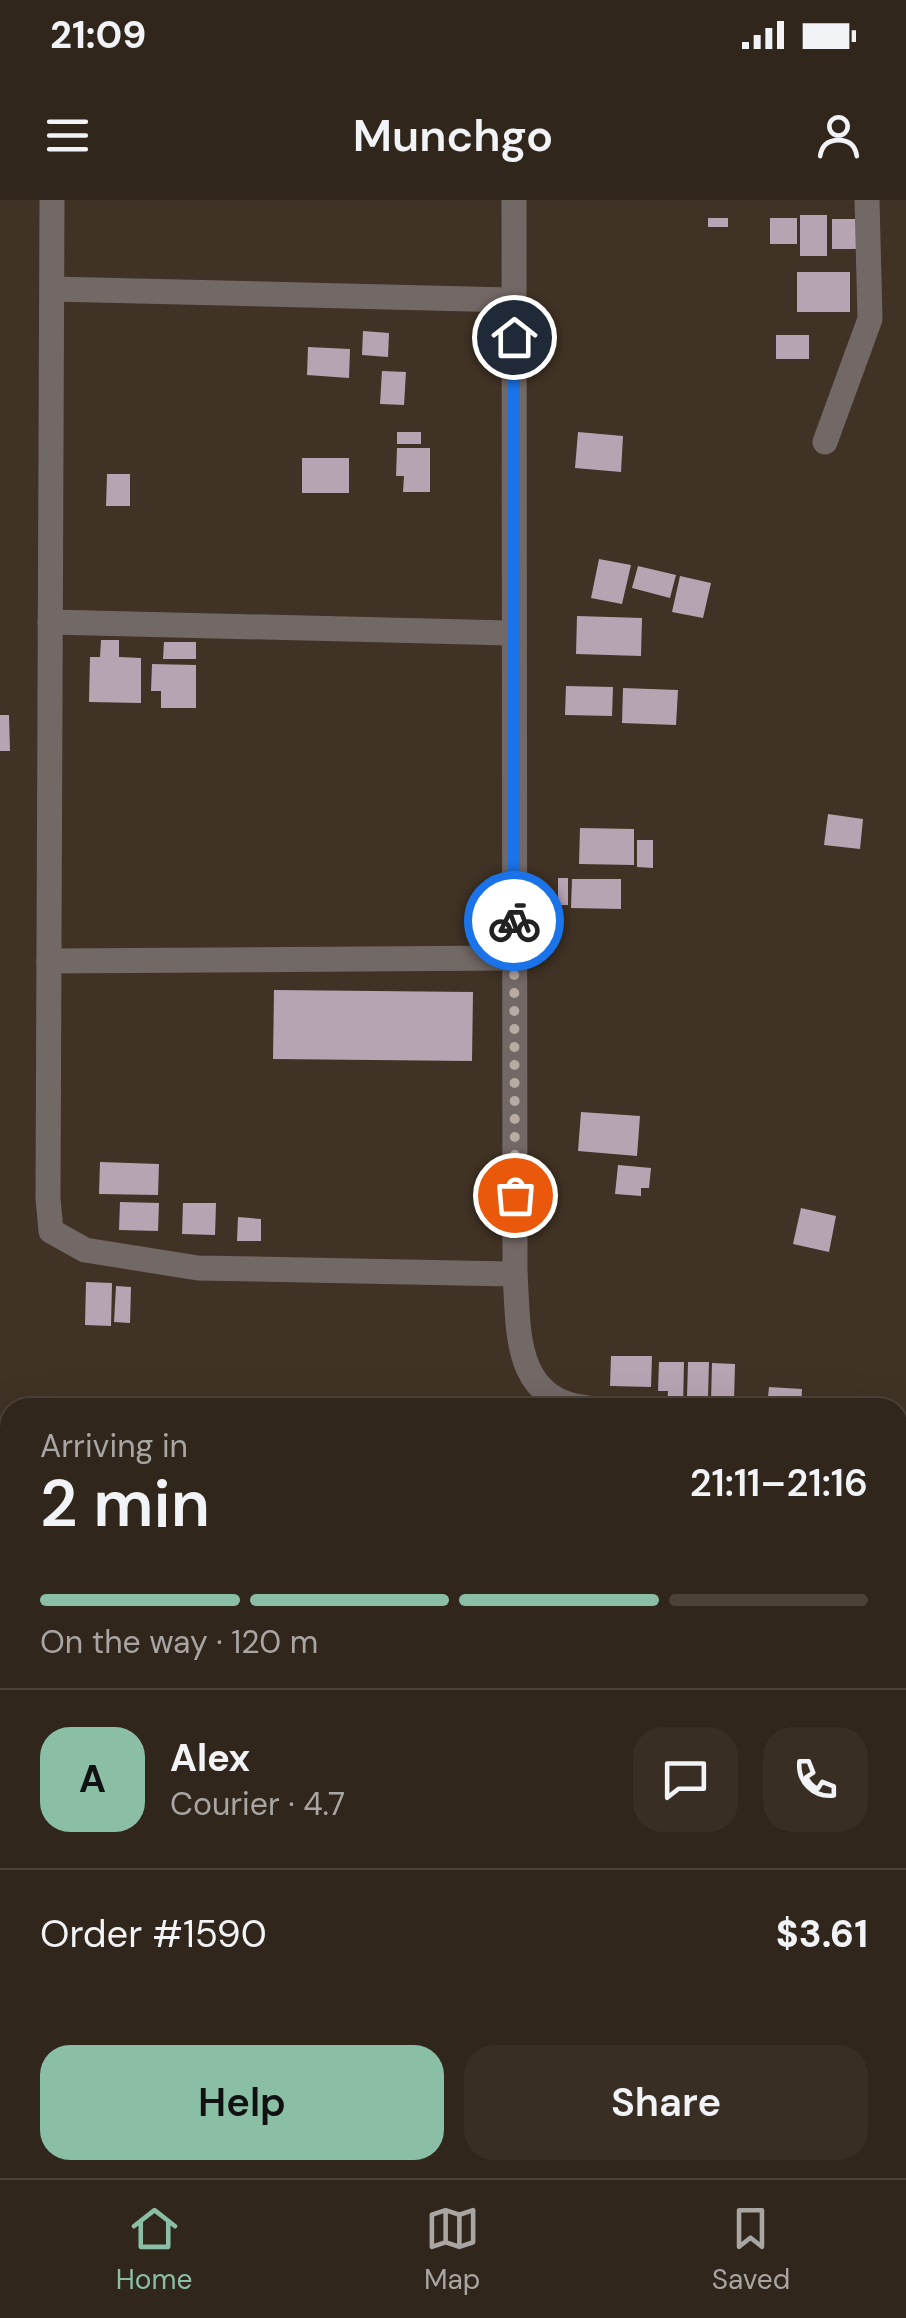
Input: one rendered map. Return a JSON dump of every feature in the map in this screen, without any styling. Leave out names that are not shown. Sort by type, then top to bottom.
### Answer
[{"type":"street","points":[[52,200],[52,1231],[85,1250],[198,1268],[516,1274]]},
{"type":"street","points":[[514,200],[516,1274],[520,1356],[534,1381],[558,1398]]},
{"type":"street","points":[[825,442],[870,319],[867,200]]},
{"type":"street","points":[[52,290],[514,300]]},
{"type":"street","points":[[50,622],[514,633]]},
{"type":"street","points":[[49,961],[514,958]]},
{"type":"building","points":[[800,215],[827,215],[827,256],[800,256]]},
{"type":"building","points":[[708,218],[728,218],[728,227],[708,227]]},
{"type":"building","points":[[770,218],[797,218],[797,244],[770,244]]},
{"type":"building","points":[[832,219],[859,219],[859,249],[832,249]]},
{"type":"building","points":[[797,272],[850,272],[850,312],[797,312]]},
{"type":"building","points":[[363,331],[389,333],[388,357],[362,355]]},
{"type":"building","points":[[776,335],[809,335],[809,359],[776,359]]},
{"type":"building","points":[[308,347],[350,349],[349,378],[307,375]]},
{"type":"building","points":[[382,371],[406,372],[404,405],[380,404]]},
{"type":"building","points":[[397,432],[421,432],[421,444],[397,444]]},
{"type":"building","points":[[578,432],[623,436],[621,472],[575,468]]},
{"type":"building","points":[[397,448],[430,448],[430,492],[403,492],[404,476],[396,476]]},
{"type":"building","points":[[302,458],[349,458],[349,493],[302,493]]},
{"type":"building","points":[[107,474],[130,474],[130,506],[106,506]]},
{"type":"building","points":[[599,559],[631,565],[622,604],[591,598]]},
{"type":"building","points":[[638,566],[676,575],[670,598],[632,588]]},
{"type":"building","points":[[680,576],[711,583],[703,618],[672,612]]},
{"type":"building","points":[[577,616],[642,618],[641,656],[576,654]]},
{"type":"building","points":[[101,640],[119,640],[119,657],[141,658],[141,703],[89,702],[90,657],[100,657]]},
{"type":"building","points":[[164,642],[196,642],[196,659],[163,659]]},
{"type":"building","points":[[152,664],[196,665],[196,708],[161,708],[161,691],[151,691]]},
{"type":"building","points":[[566,686],[613,687],[612,716],[565,715]]},
{"type":"building","points":[[623,688],[678,690],[676,725],[622,723]]},
{"type":"building","points":[[0,715],[9,715],[10,751],[0,751]]},
{"type":"building","points":[[828,814],[863,819],[860,849],[824,845]]},
{"type":"building","points":[[580,828],[634,829],[634,865],[579,864]]},
{"type":"building","points":[[637,840],[653,840],[653,868],[637,867]]},
{"type":"building","points":[[558,878],[568,878],[568,905],[558,905]]},
{"type":"building","points":[[572,879],[621,879],[621,909],[571,908]]},
{"type":"building","points":[[274,990],[473,992],[472,1061],[273,1059]]},
{"type":"building","points":[[581,1112],[640,1116],[637,1156],[578,1151]]},
{"type":"building","points":[[100,1162],[159,1164],[158,1195],[99,1194]]},
{"type":"building","points":[[618,1165],[651,1168],[649,1188],[641,1188],[641,1196],[615,1194]]},
{"type":"building","points":[[120,1202],[159,1203],[158,1231],[119,1230]]},
{"type":"building","points":[[183,1203],[216,1203],[215,1235],[182,1234]]},
{"type":"building","points":[[801,1208],[836,1216],[829,1252],[793,1244]]},
{"type":"building","points":[[238,1217],[261,1219],[261,1241],[237,1241]]},
{"type":"building","points":[[86,1282],[112,1283],[111,1326],[85,1325]]},
{"type":"building","points":[[116,1286],[131,1287],[130,1323],[114,1322]]},
{"type":"building","points":[[611,1356],[652,1356],[651,1387],[610,1386]]},
{"type":"building","points":[[659,1362],[684,1362],[683,1398],[668,1398],[668,1391],[658,1391]]},
{"type":"building","points":[[688,1362],[709,1362],[708,1397],[687,1397]]},
{"type":"building","points":[[712,1363],[735,1364],[734,1398],[711,1398]]},
{"type":"building","points":[[769,1387],[802,1389],[802,1398],[768,1398]]},
{"type":"way so far","points":[[514,921],[515,1195]]},
{"type":"route","points":[[514,337],[514,921]]}]
